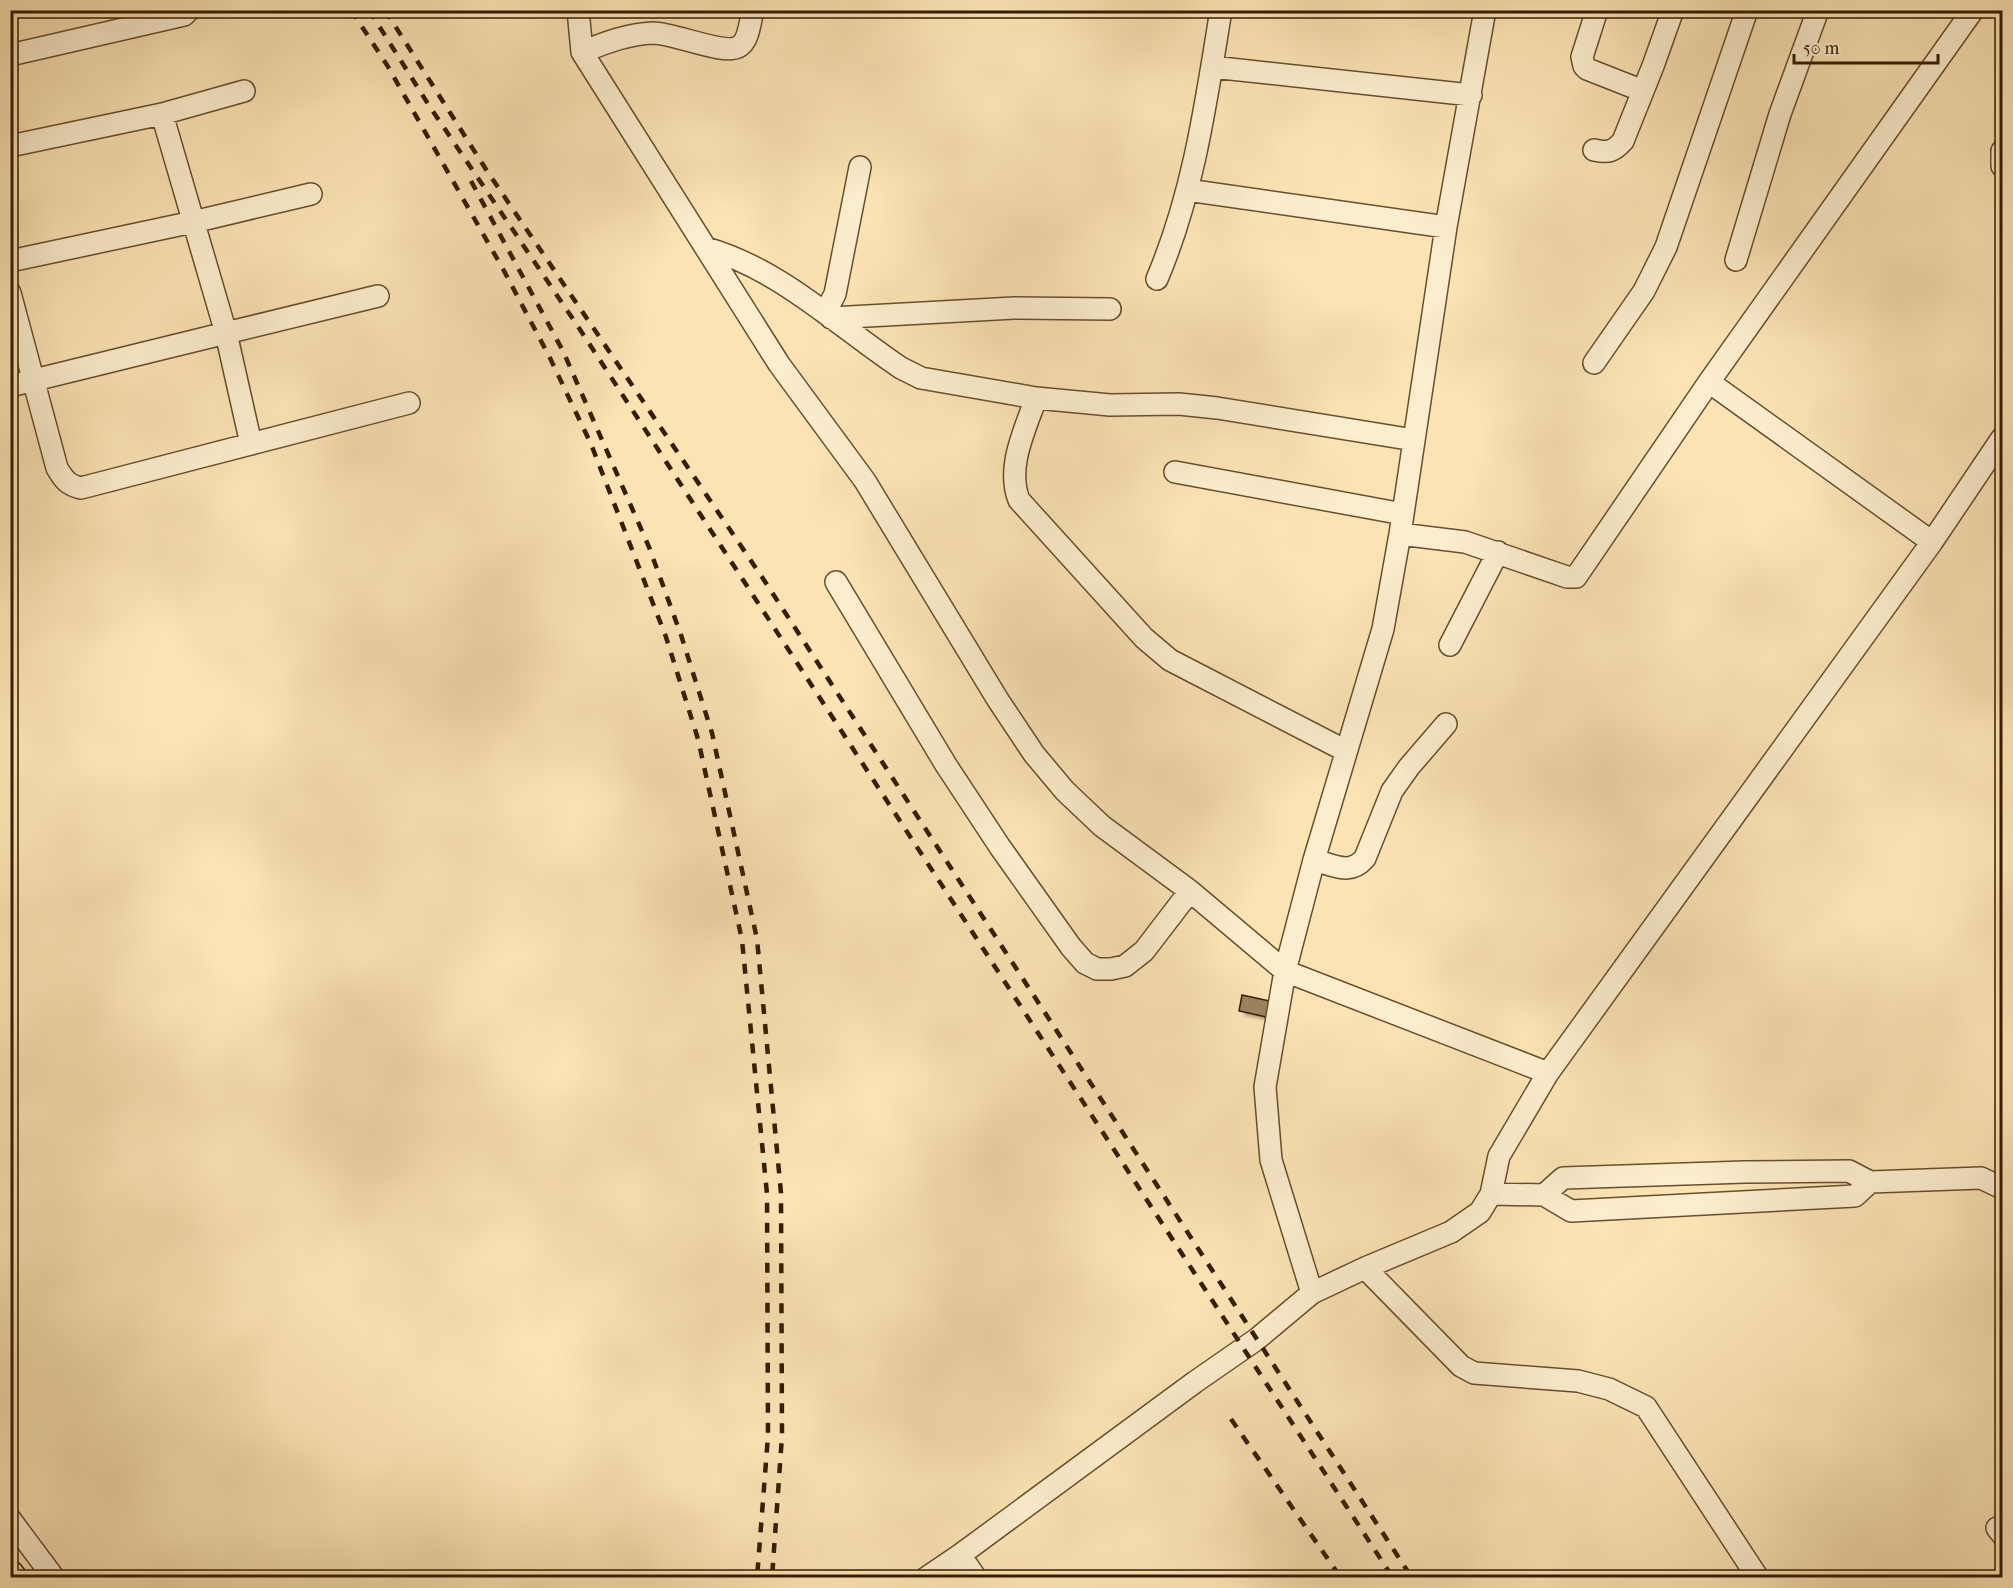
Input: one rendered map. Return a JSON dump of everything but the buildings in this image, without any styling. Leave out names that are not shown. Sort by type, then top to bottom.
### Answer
[{"type":"street","points":[[10,55],[184,15],[189,10]]},
{"type":"street","points":[[578,10],[582,52],[779,364],[865,481],[998,700],[1034,754],[1065,791],[1102,826],[1190,891],[1285,971],[1548,1072]]},
{"type":"street","points":[[582,52],[624,37],[654,33],[674,35],[733,49],[741,46],[745,41],[753,10]]},
{"type":"street","points":[[1157,279],[1174,238],[1197,154],[1221,10]]},
{"type":"street","points":[[1312,1293],[1271,1160],[1265,1087],[1285,971],[1314,860],[1383,629],[1402,524],[1446,227],[1485,10]]},
{"type":"street","points":[[1597,10],[1582,57],[1584,66],[1643,91]]},
{"type":"street","points":[[1594,150],[1606,153],[1615,151],[1623,141],[1672,10]]},
{"type":"street","points":[[1594,363],[1644,291],[1666,247],[1747,10]]},
{"type":"street","points":[[1736,260],[1780,114],[1818,10]]},
{"type":"street","points":[[1175,472],[1402,524],[1498,552],[1567,577],[1576,577],[1709,382],[1973,10]]},
{"type":"street","points":[[1212,67],[1471,95]]},
{"type":"street","points":[[10,147],[162,114],[244,91]]},
{"type":"street","points":[[162,114],[226,333],[251,444]]},
{"type":"street","points":[[2002,151],[2002,166]]},
{"type":"street","points":[[828,315],[835,294],[860,167]]},
{"type":"street","points":[[1187,190],[1446,227]]},
{"type":"street","points":[[10,261],[311,194]]},
{"type":"street","points":[[706,248],[752,265],[828,315],[901,368],[921,378],[1036,398],[1110,405],[1179,404],[1218,408],[1414,440]]},
{"type":"street","points":[[10,293],[57,468],[64,480],[81,488],[409,403]]},
{"type":"street","points":[[10,386],[378,296]]},
{"type":"street","points":[[828,315],[1014,308],[1110,309]]},
{"type":"street","points":[[1709,382],[1932,542]]},
{"type":"street","points":[[1036,398],[1017,454],[1014,488],[1019,500],[1144,638],[1170,660],[1346,751]]},
{"type":"street","points":[[926,1578],[1257,1339],[1312,1293],[1452,1232],[1480,1212],[1491,1194],[1499,1156],[1548,1072],[1932,542],[2002,438]]},
{"type":"street","points":[[1450,645],[1498,552]]},
{"type":"street","points":[[836,582],[946,765],[1000,847],[1071,947],[1085,963],[1097,969],[1125,966],[1144,951],[1190,891]]},
{"type":"street","points":[[1314,860],[1345,868],[1359,865],[1365,858],[1392,791],[1409,767],[1446,724]]},
{"type":"street","points":[[1544,1195],[1563,1178],[1849,1171],[1870,1182],[1981,1178],[2002,1188]]},
{"type":"street","points":[[1491,1194],[1544,1195],[1571,1211],[1855,1196],[1870,1182]]},
{"type":"street","points":[[1365,1268],[1461,1366],[1474,1373],[1578,1382],[1609,1389],[1646,1407],[1758,1578]]},
{"type":"street","points":[[10,1519],[54,1578]]},
{"type":"street","points":[[960,1555],[976,1578]]},
{"type":"railway","points":[[351,10],[387,65],[503,269],[549,356],[591,444],[666,637],[698,739],[742,940],[767,1194],[768,1436],[757,1578]]},
{"type":"railway","points":[[369,10],[430,107],[577,325],[1393,1578]]},
{"type":"railway","points":[[385,10],[487,171],[762,577],[1412,1578]]},
{"type":"railway","points":[[471,181],[563,351],[649,547],[681,635],[712,733],[757,939],[781,1193],[782,1436],[772,1578]]},
{"type":"railway","points":[[1231,1419],[1341,1578]]}]
